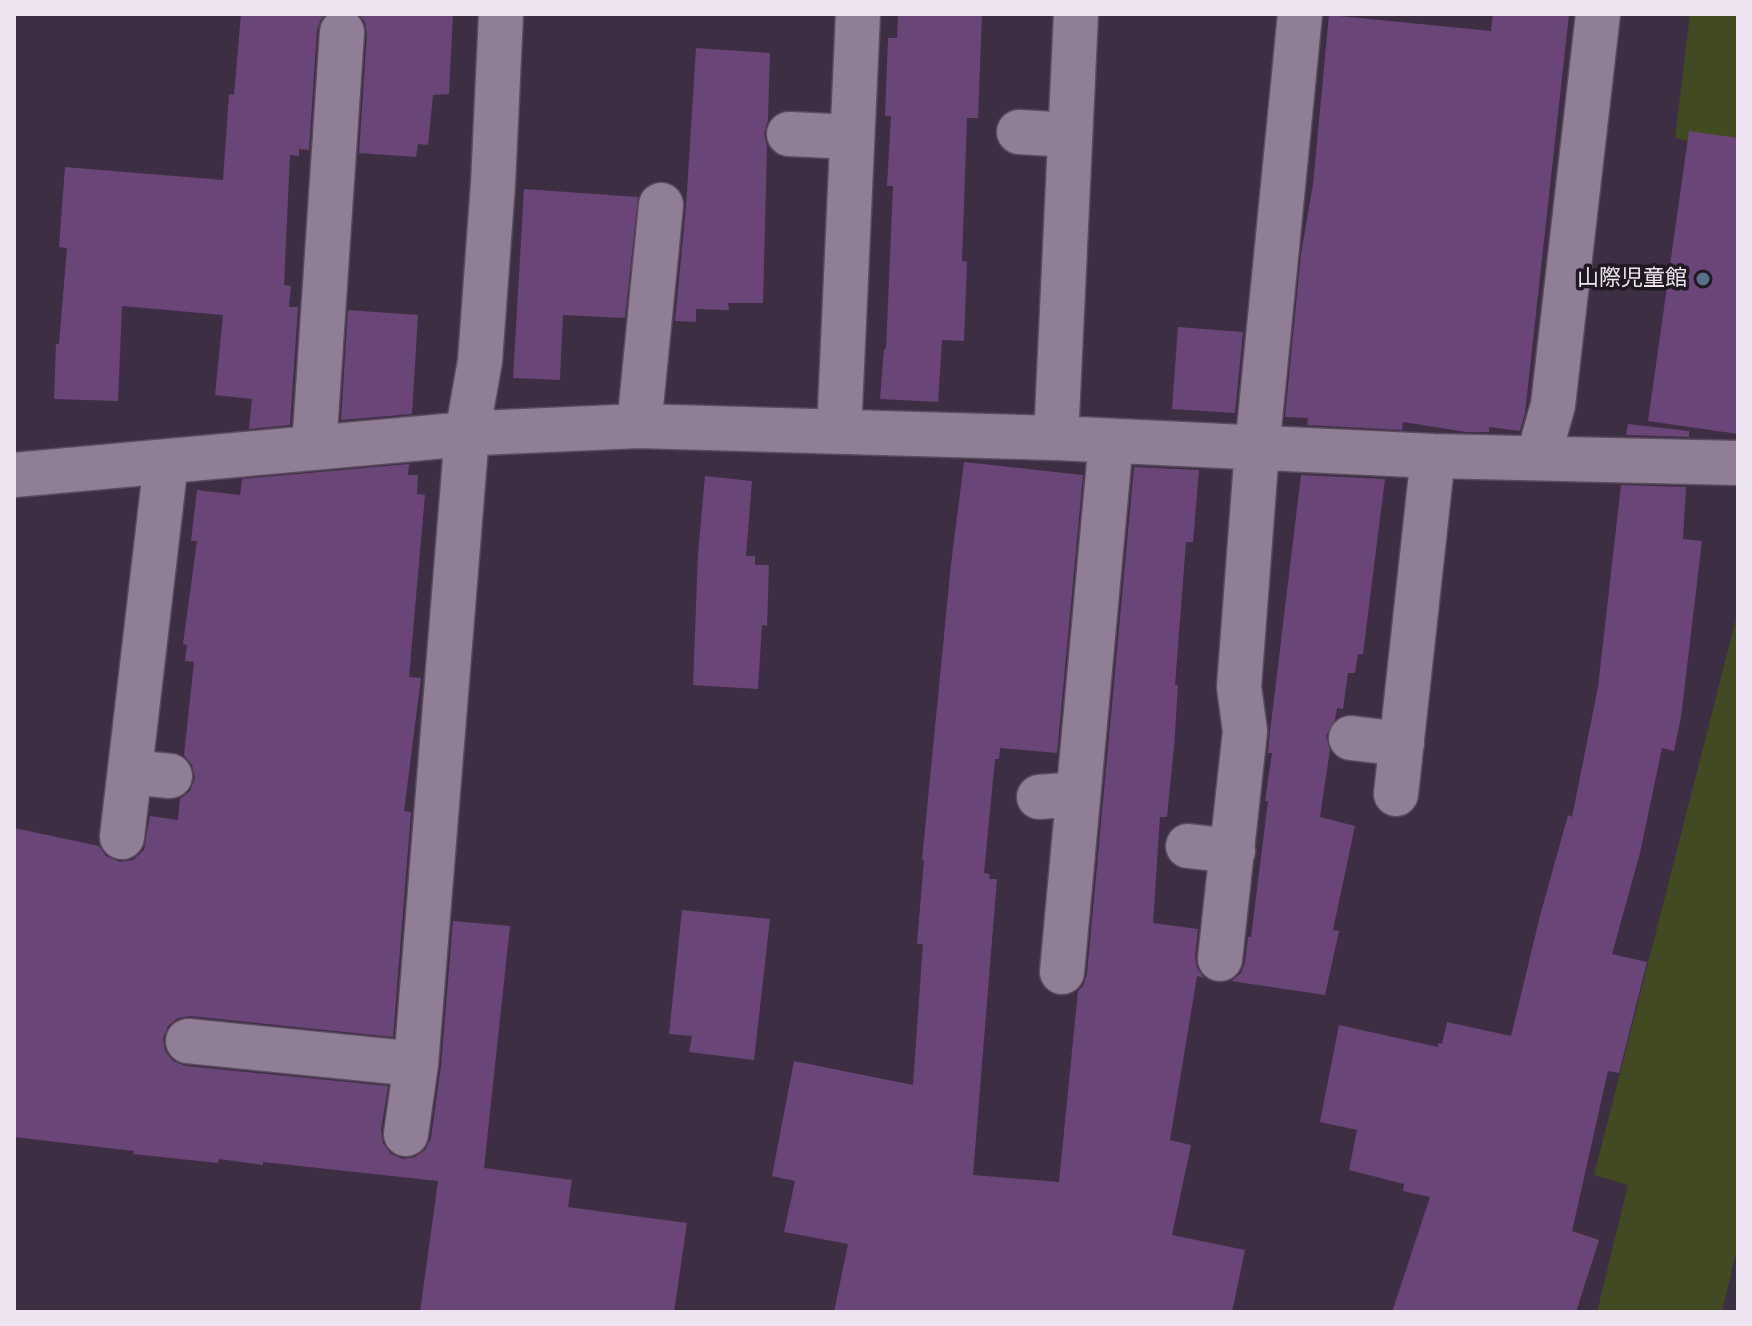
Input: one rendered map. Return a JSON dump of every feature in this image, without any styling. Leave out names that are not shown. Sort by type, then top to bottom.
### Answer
[{"type":"street","points":[[406,1134],[416,1064],[467,434],[480,361],[493,184],[479,162],[501,14]]},
{"type":"street","points":[[839,431],[858,14]]},
{"type":"street","points":[[1056,438],[1076,14]]},
{"type":"street","points":[[1220,959],[1245,731],[1239,687],[1257,449],[1300,14]]},
{"type":"street","points":[[1538,458],[1553,405],[1598,14]]},
{"type":"street","points":[[314,448],[342,32]]},
{"type":"street","points":[[1019,132],[1070,135]]},
{"type":"street","points":[[789,134],[852,137]]},
{"type":"street","points":[[639,426],[661,205]]},
{"type":"street","points":[[14,475],[467,434],[639,426],[1056,438],[1433,456],[1738,463]]},
{"type":"street","points":[[1062,972],[1059,796],[1111,441]]},
{"type":"street","points":[[1396,794],[1433,456]]},
{"type":"street","points":[[122,837],[150,774],[166,462]]},
{"type":"street","points":[[1351,738],[1402,744]]},
{"type":"street","points":[[1188,846],[1233,851]]},
{"type":"street","points":[[188,1041],[416,1064]]},
{"type":"green space","points":[[1690,14],[1738,14],[1738,152],[1675,138]]},
{"type":"green space","points":[[1738,611],[1738,1244],[1722,1312],[1597,1312],[1628,1185],[1594,1175]]},
{"type":"building","points":[[241,14],[326,14],[317,30],[309,150],[299,149],[299,156],[290,155],[284,285],[291,286],[289,307],[298,307],[290,425],[249,429],[252,399],[215,395],[223,315],[122,306],[118,401],[54,399],[56,344],[59,344],[67,248],[59,247],[65,167],[223,180],[229,94],[234,95]]},
{"type":"building","points":[[358,14],[453,14],[449,94],[433,95],[428,145],[418,144],[416,157],[359,153],[367,34],[365,22]]},
{"type":"building","points":[[898,14],[982,14],[978,118],[967,118],[962,261],[967,262],[964,341],[942,340],[938,402],[880,399],[886,349],[893,186],[887,186],[891,116],[885,116],[888,38],[897,38]]},
{"type":"building","points":[[1493,14],[1569,14],[1525,413],[1520,431],[1489,427],[1489,432],[1466,432],[1403,422],[1402,430],[1307,425],[1308,418],[1285,417],[1301,254],[1313,184],[1329,15],[1491,31]]},
{"type":"building","points":[[696,48],[770,53],[768,120],[764,134],[767,146],[763,303],[728,303],[729,310],[696,309],[696,322],[675,321]]},
{"type":"building","name":"山際児童館","points":[[1689,131],[1738,138],[1738,434],[1648,421]]},
{"type":"building","points":[[524,189],[638,197],[625,318],[563,315],[560,380],[513,378]]},
{"type":"building","points":[[348,310],[418,315],[412,414],[341,420]]},
{"type":"building","points":[[1178,327],[1243,332],[1235,413],[1172,409]]},
{"type":"building","points":[[1628,424],[1689,431],[1689,437],[1626,435]]},
{"type":"building","points":[[964,462],[1083,475],[1057,753],[1000,748],[999,759],[995,759],[984,873],[990,874],[989,879],[997,879],[973,1175],[1059,1182],[1078,991],[1087,974],[1134,467],[1199,470],[1193,542],[1186,542],[1175,685],[1178,685],[1174,747],[1167,817],[1160,817],[1153,923],[1198,929],[1195,957],[1197,968],[1204,978],[1197,976],[1170,1140],[1191,1145],[1172,1235],[1245,1250],[1232,1312],[834,1312],[848,1244],[784,1232],[795,1181],[772,1176],[794,1061],[913,1085],[923,944],[917,944],[922,860]]},
{"type":"building","points":[[409,464],[408,475],[418,475],[417,494],[425,495],[409,677],[421,678],[404,811],[411,812],[393,1037],[190,1016],[178,1018],[168,1026],[163,1038],[165,1051],[173,1061],[186,1066],[388,1086],[381,1130],[383,1143],[391,1154],[403,1159],[415,1157],[425,1150],[431,1138],[441,1066],[453,921],[510,926],[484,1168],[572,1180],[568,1207],[687,1223],[674,1312],[420,1312],[438,1181],[263,1162],[263,1165],[219,1159],[218,1163],[14,1137],[14,828],[99,846],[106,856],[120,862],[133,860],[144,850],[150,816],[178,820],[180,799],[190,791],[195,778],[192,765],[184,755],[194,662],[185,661],[187,645],[183,644],[197,541],[191,541],[197,490],[240,495],[242,479]]},
{"type":"building","points":[[1301,475],[1385,479],[1363,654],[1358,654],[1355,673],[1348,673],[1343,709],[1337,708],[1335,720],[1326,736],[1330,750],[1320,817],[1355,826],[1333,930],[1339,931],[1325,995],[1231,981],[1241,973],[1248,937],[1251,937],[1268,801],[1265,801],[1272,753],[1268,753],[1270,732]]},
{"type":"building","points":[[705,476],[752,481],[746,556],[755,556],[755,565],[769,565],[767,626],[762,625],[758,689],[693,685],[698,554]]},
{"type":"building","points":[[1621,485],[1686,487],[1683,539],[1702,541],[1681,717],[1674,751],[1662,748],[1640,853],[1612,954],[1647,962],[1619,1073],[1608,1071],[1572,1231],[1599,1240],[1576,1312],[1392,1312],[1430,1197],[1403,1191],[1404,1184],[1349,1170],[1357,1130],[1320,1122],[1339,1025],[1438,1047],[1438,1043],[1442,1044],[1447,1022],[1511,1036],[1568,815],[1572,817],[1598,687]]},
{"type":"building","points":[[682,910],[770,919],[754,1060],[689,1052],[692,1036],[669,1034]]},
{"type":"place","name":"山際児童館","points":[[1703,279]]}]
